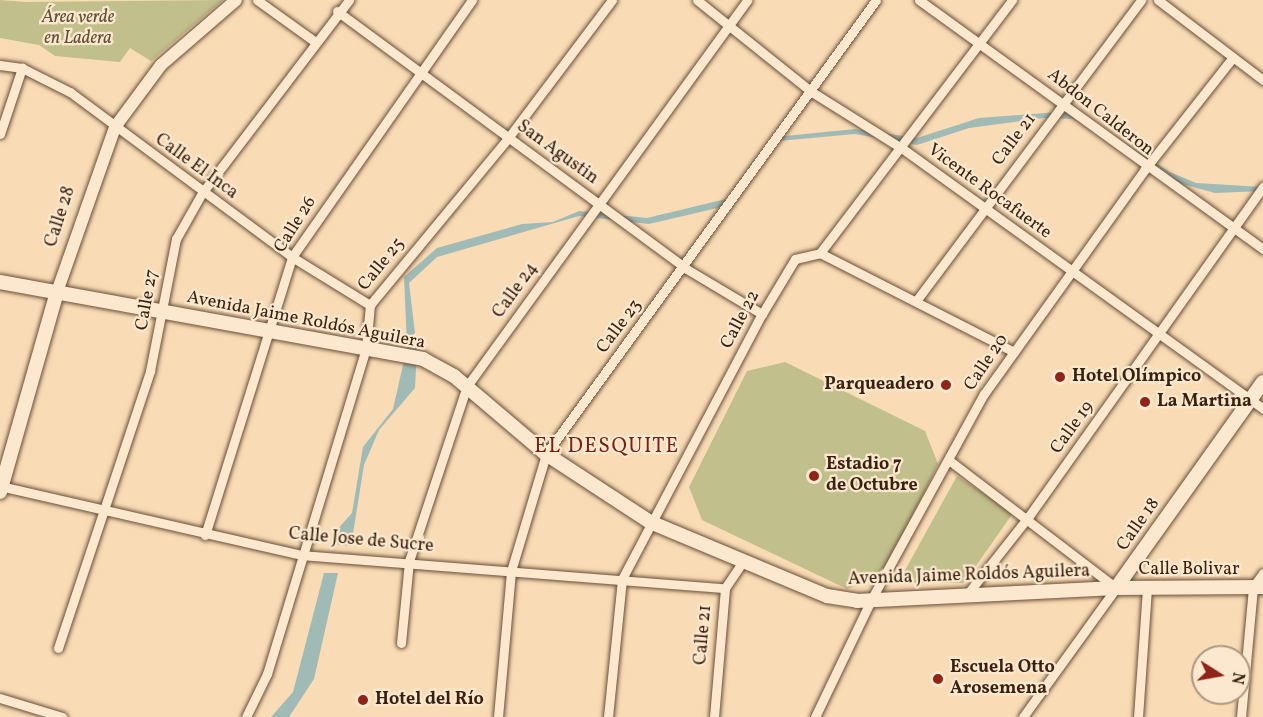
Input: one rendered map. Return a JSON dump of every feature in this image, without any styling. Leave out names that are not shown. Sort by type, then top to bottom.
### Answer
[{"type":"main road","name":"Avenida Jaime Roldós Aguilera","points":[[0,282],[423,359],[467,386],[546,454],[650,522],[827,596],[872,600],[1116,588]]},
{"type":"main road","name":"Calle 28","points":[[1,488],[57,292]]},
{"type":"main road","name":"Calle 18","points":[[1116,588],[1263,382]]},
{"type":"main road","name":"Calle Bolivar","points":[[1116,588],[1258,587]]},
{"type":"street","name":"Calle 28","points":[[57,292],[115,127],[161,65],[236,0]]},
{"type":"street","points":[[257,0],[314,41]]},
{"type":"street","name":"Calle 27","points":[[58,648],[165,312],[176,239],[202,193],[314,41],[349,0]]},
{"type":"street","name":"Calle 26","points":[[205,535],[292,257],[472,0]]},
{"type":"street","name":"Calle 25","points":[[246,717],[267,674],[366,348],[370,305],[508,138],[612,0]]},
{"type":"street","name":"Vicente Rocafuerte","points":[[697,0],[730,24],[812,92],[903,149],[1158,338],[1263,409]]},
{"type":"street","name":"Calle 24","points":[[401,643],[408,561],[467,386],[747,0]]},
{"type":"street","name":"Calle 23","points":[[498,717],[511,571],[546,454],[685,268],[876,0]]},
{"type":"street","name":"Abdon Calderon","points":[[919,0],[979,45],[1065,102],[1145,169],[1263,249]]},
{"type":"street","name":"Calle 22","points":[[608,717],[622,579],[650,522],[762,314],[795,259],[819,253],[903,149],[1012,0]]},
{"type":"street","name":"Calle 21","points":[[916,301],[1141,0]]},
{"type":"street","points":[[1158,0],[1263,80]]},
{"type":"street","name":"San Agustin","points":[[338,11],[685,268],[762,314]]},
{"type":"street","name":"Calle 20","points":[[815,717],[872,600],[951,461],[984,394],[1145,169],[1233,57]]},
{"type":"street","name":"Calle El Inca","points":[[0,65],[22,68],[70,92],[202,193],[292,257],[370,305]]},
{"type":"street","points":[[0,134],[22,68]]},
{"type":"street","name":"Calle 19","points":[[965,597],[1029,516],[1158,338],[1231,228],[1263,188]]},
{"type":"street","points":[[819,253],[1014,352]]},
{"type":"street","points":[[951,461],[1029,516],[1116,588]]},
{"type":"street","name":"Calle Jose de Sucre","points":[[1,488],[302,555],[408,561],[725,588]]},
{"type":"street","name":"Calle 21","points":[[714,717],[725,588],[743,561]]},
{"type":"street","points":[[1241,717],[1258,587],[1263,573]]},
{"type":"street","name":"Calle 18","points":[[1023,717],[1116,588]]},
{"type":"street","points":[[1138,717],[1147,588]]},
{"type":"street","points":[[0,698],[62,717]]},
{"type":"green space","name":"Área verde en Ladera","points":[[0,0],[26,2],[223,0],[151,61],[130,48],[120,62],[55,56],[39,45],[0,38]]},
{"type":"green space","name":"Estadio 7 de Octubre","points":[[785,362],[925,431],[938,464],[883,577],[847,589],[702,520],[689,487],[747,371]]},
{"type":"green space","points":[[957,476],[1013,513],[964,583],[898,583]]},
{"type":"water","points":[[1073,111],[1170,172],[1196,183],[1263,187],[1263,191],[1215,193],[1182,184],[1152,171],[1074,119],[1044,118],[969,128],[917,145],[855,134],[779,141],[735,202],[726,206],[649,224],[579,216],[437,257],[409,283],[417,350],[415,388],[379,430],[364,465],[351,546],[333,544],[335,532],[352,513],[363,447],[393,409],[407,347],[404,277],[437,248],[522,224],[553,222],[579,211],[647,218],[730,198],[775,137],[855,129],[917,138],[979,118]]},
{"type":"water","points":[[324,573],[338,573],[314,679],[289,717],[271,717],[293,692]]},
{"type":"place","name":"Hotel Olímpico","points":[[1060,377]]},
{"type":"place","name":"Parqueadero","points":[[946,385]]},
{"type":"place","name":"La Martina","points":[[1145,402]]},
{"type":"place","name":"Estadio 7 de Octubre","points":[[814,476]]},
{"type":"place","name":"Escuela Otto Arosemena","points":[[938,679]]},
{"type":"place","name":"Hotel del Río","points":[[363,700]]},
{"type":"district","name":"EL DESQUITE","points":[[607,447]]}]
